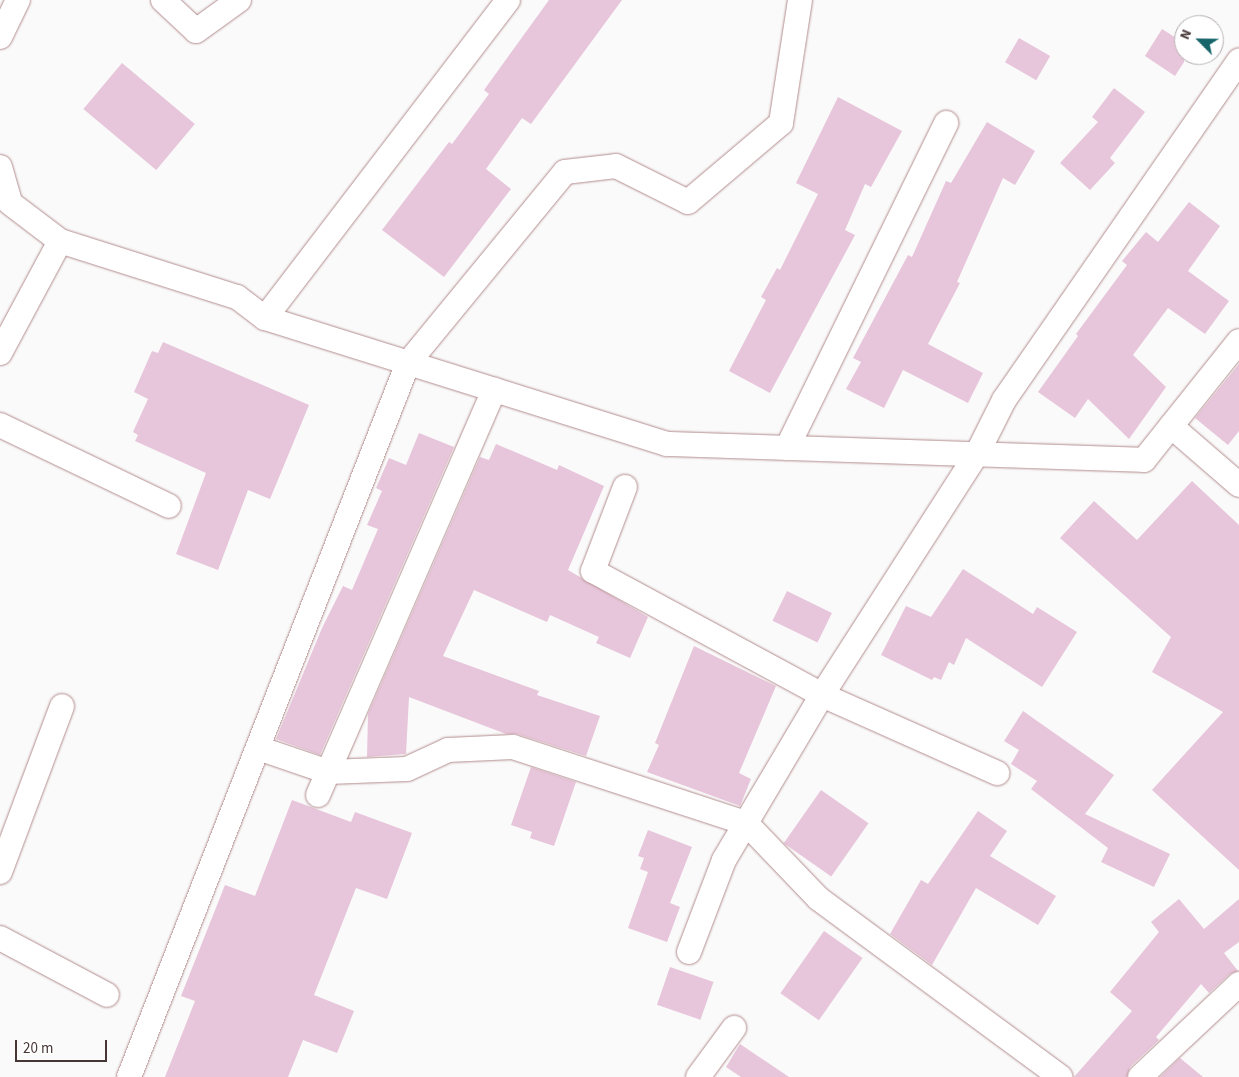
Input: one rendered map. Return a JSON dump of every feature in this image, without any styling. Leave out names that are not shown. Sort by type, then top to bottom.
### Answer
[{"type":"street","points":[[0,37],[18,0]]},
{"type":"street","points":[[163,0],[196,31],[239,0]]},
{"type":"street","points":[[265,318],[508,0]]},
{"type":"street","points":[[130,1077],[408,363],[565,172],[616,166],[688,202],[781,123],[800,0]]},
{"type":"street","points":[[689,952],[724,860],[822,695],[976,454],[1004,400],[1239,60]]},
{"type":"street","points":[[788,448],[946,123]]},
{"type":"street","points":[[0,167],[10,204],[60,242],[237,297],[265,318],[667,444],[1144,460],[1239,341]]},
{"type":"street","points":[[0,353],[60,242]]},
{"type":"street","points":[[318,795],[494,390]]},
{"type":"street","points":[[0,425],[169,506]]},
{"type":"street","points":[[1171,426],[1239,486]]},
{"type":"street","points":[[625,487],[593,571],[822,695],[997,774]]},
{"type":"street","points":[[0,872],[62,706]]},
{"type":"street","points":[[258,748],[328,772],[407,769],[448,750],[514,747],[746,823],[819,899],[1060,1077]]},
{"type":"street","points":[[0,938],[106,995]]},
{"type":"street","points":[[1140,1077],[1239,984]]},
{"type":"street","points":[[698,1077],[734,1028]]},
{"type":"building","points":[[549,0],[622,0],[531,124],[522,118],[486,169],[511,189],[444,277],[382,230],[449,142],[452,144],[489,94],[484,90]]},
{"type":"building","points":[[1162,29],[1174,37],[1174,65],[1182,65],[1175,76],[1145,56]]},
{"type":"building","points":[[1019,38],[1050,56],[1036,80],[1005,62]]},
{"type":"building","points":[[122,63],[195,124],[156,170],[83,109]]},
{"type":"building","points":[[1114,88],[1145,112],[1110,158],[1115,163],[1090,190],[1060,163],[1098,122],[1092,117]]},
{"type":"building","points":[[838,97],[902,131],[871,187],[865,184],[845,230],[855,235],[770,393],[729,371],[766,300],[761,297],[777,268],[780,270],[818,194],[796,183]]},
{"type":"building","points":[[987,122],[1035,151],[1015,185],[1003,178],[957,282],[960,283],[928,344],[983,373],[968,403],[903,370],[884,408],[846,389],[861,362],[853,358],[908,255],[912,257],[946,181],[951,183]]},
{"type":"building","points":[[1189,202],[1220,226],[1188,271],[1229,301],[1205,334],[1168,308],[1133,355],[1166,387],[1129,439],[1088,399],[1075,418],[1038,392],[1078,336],[1076,334],[1127,265],[1122,261],[1146,232],[1158,242]]},
{"type":"building","points":[[163,342],[309,405],[270,499],[248,490],[218,570],[176,554],[206,473],[135,441],[138,435],[133,432],[148,399],[134,392],[152,351],[158,353]]},
{"type":"building","points":[[1239,364],[1239,431],[1228,445],[1195,418]]},
{"type":"building","points":[[419,433],[454,447],[320,755],[276,739],[322,628],[343,586],[352,590],[378,529],[367,525],[382,491],[376,488],[389,458],[406,465]]},
{"type":"building","points":[[496,444],[557,470],[559,465],[604,486],[568,570],[648,617],[630,658],[596,643],[599,637],[550,615],[547,622],[474,590],[443,656],[539,691],[537,695],[600,716],[586,756],[517,734],[506,734],[409,697],[406,754],[367,757],[368,714],[480,457],[489,460]]},
{"type":"building","points":[[1192,481],[1239,525],[1239,870],[1152,790],[1223,712],[1152,672],[1171,637],[1060,538],[1094,501],[1137,540]]},
{"type":"building","points":[[963,569],[1033,614],[1037,607],[1077,632],[1042,687],[966,638],[954,665],[949,662],[941,680],[934,677],[932,680],[881,655],[906,606],[931,617]]},
{"type":"building","points":[[787,591],[832,613],[817,643],[773,621]]},
{"type":"building","points":[[694,646],[776,686],[739,773],[751,779],[740,806],[647,772],[659,745],[655,743]]},
{"type":"building","points":[[1023,711],[1114,775],[1085,814],[1170,854],[1154,887],[1101,862],[1108,848],[1031,789],[1037,781],[1011,764],[1019,750],[1004,741]]},
{"type":"building","points":[[531,767],[576,782],[554,846],[530,838],[532,832],[511,825]]},
{"type":"building","points":[[821,790],[869,823],[831,877],[784,843]]},
{"type":"building","points":[[292,800],[351,822],[355,812],[412,833],[387,899],[356,888],[314,995],[354,1011],[337,1053],[303,1040],[288,1077],[165,1077],[195,1001],[181,996],[225,885],[255,896]]},
{"type":"building","points":[[978,811],[1007,831],[990,856],[1056,896],[1038,925],[976,888],[932,965],[890,934],[921,880],[928,884]]},
{"type":"building","points":[[648,830],[692,847],[670,903],[680,907],[667,942],[628,928],[648,872],[640,869],[644,858],[638,856]]},
{"type":"building","points":[[1179,899],[1204,929],[1239,899],[1239,942],[1224,953],[1238,971],[1230,974],[1209,993],[1201,984],[1156,1037],[1159,1040],[1130,1067],[1127,1077],[1074,1077],[1132,1011],[1110,992],[1159,932],[1151,922]]},
{"type":"building","points":[[824,931],[863,958],[819,1020],[780,993]]},
{"type":"building","points":[[670,967],[713,982],[700,1020],[657,1005]]},
{"type":"building","points":[[740,1044],[789,1077],[741,1077],[726,1067]]},
{"type":"building","points":[[1180,1058],[1203,1077],[1160,1077]]}]
